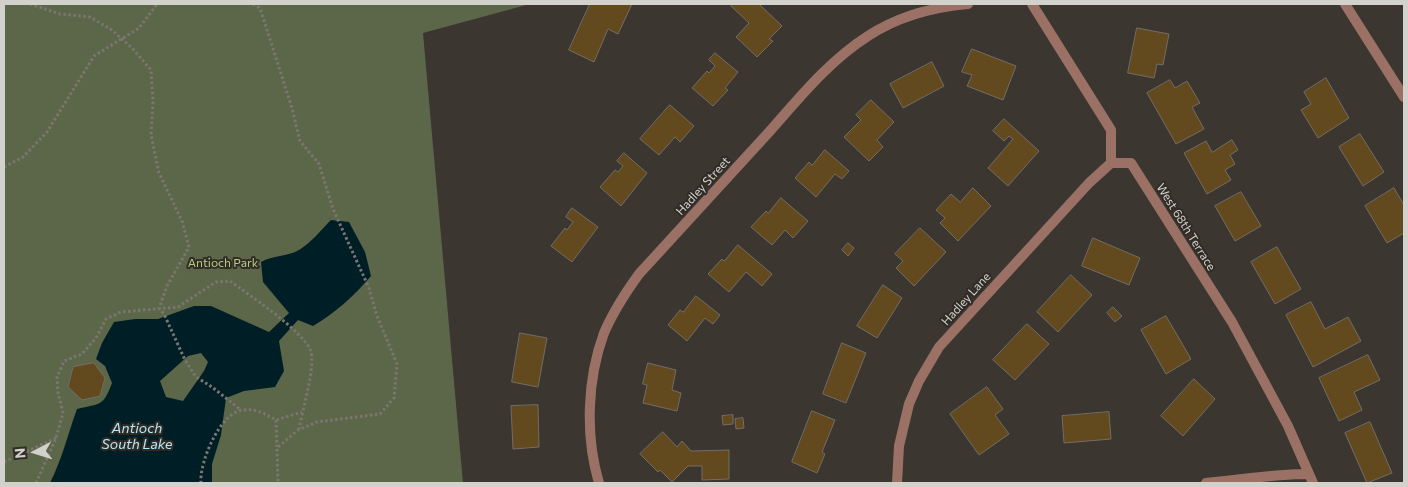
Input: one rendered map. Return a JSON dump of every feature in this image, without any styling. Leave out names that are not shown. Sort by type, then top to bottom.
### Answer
[{"type":"street","name":"Hadley Street","points":[[599,483],[594,466],[590,426],[592,389],[597,356],[612,317],[639,274],[828,66],[868,36],[887,26],[932,10],[968,4]]},
{"type":"street","points":[[1032,4],[1111,130],[1111,163]]},
{"type":"street","points":[[1345,4],[1404,97]]},
{"type":"street","name":"West 68th Terrace","points":[[1111,163],[1131,163],[1232,322],[1288,426],[1310,479]]},
{"type":"street","name":"Hadley Lane","points":[[897,483],[899,446],[909,404],[919,381],[939,347],[1089,183],[1111,163]]},
{"type":"street","points":[[1206,483],[1256,479],[1285,474],[1310,479]]},
{"type":"path","points":[[30,4],[60,14],[90,17],[112,30],[132,48],[151,70],[153,103],[151,135],[159,173],[182,221],[189,247],[167,286],[159,308]]},
{"type":"path","points":[[4,167],[23,157],[47,132],[94,56],[139,28],[157,4]]},
{"type":"path","points":[[253,4],[260,8],[292,108],[300,142],[319,164],[333,209],[370,288],[377,316],[397,364],[394,398],[380,414],[317,422],[298,430],[277,448]]},
{"type":"path","points":[[36,483],[56,438],[62,413],[57,377],[64,361],[82,354],[96,338],[106,320],[122,312],[178,307],[216,282],[230,281],[297,334],[310,350],[311,375],[298,430]]},
{"type":"path","points":[[159,308],[164,314],[185,360],[196,377],[217,390],[241,410]]},
{"type":"path","points":[[201,483],[200,476],[211,441],[224,421],[241,410],[259,410],[276,420],[302,412]]},
{"type":"path","points":[[276,420],[278,483]]},
{"type":"path","points":[[4,462],[56,438]]},
{"type":"green space","name":"Antioch Park","points":[[4,4],[530,4],[423,33],[463,483],[4,483]]},
{"type":"water","name":"Antioch South Lake","points":[[331,220],[349,222],[365,252],[371,276],[329,316],[313,326],[298,320],[279,341],[284,371],[275,387],[244,391],[226,398],[221,435],[212,464],[212,483],[50,483],[77,409],[100,403],[106,396],[112,383],[105,366],[96,359],[102,343],[114,322],[135,319],[158,319],[194,306],[211,306],[269,332],[289,313],[263,282],[261,262],[299,250],[312,240]],"holes":[[[201,353],[208,362],[183,401],[166,397],[160,381],[188,356]]]},
{"type":"building","points":[[590,4],[632,4],[618,34],[608,29],[594,62],[569,50]]},
{"type":"building","points":[[733,4],[759,4],[782,26],[769,39],[773,41],[757,57],[736,37],[749,23],[731,6]]},
{"type":"building","points":[[1137,28],[1169,34],[1163,65],[1157,64],[1154,78],[1128,73]]},
{"type":"building","points":[[972,49],[1016,66],[1003,100],[967,86],[972,75],[962,72]]},
{"type":"building","points":[[715,53],[738,72],[725,88],[728,90],[713,106],[692,88],[707,71],[709,73],[715,66],[709,60]]},
{"type":"building","points":[[932,62],[944,86],[903,108],[890,84]]},
{"type":"building","points":[[1326,78],[1349,118],[1318,138],[1301,110],[1311,104],[1304,92]]},
{"type":"building","points":[[1170,80],[1175,88],[1187,81],[1200,103],[1192,107],[1204,129],[1176,144],[1147,93]]},
{"type":"building","points":[[871,100],[894,122],[877,140],[883,147],[869,161],[844,137],[861,120],[856,115]]},
{"type":"building","points":[[670,105],[694,126],[680,142],[675,137],[659,155],[640,139]]},
{"type":"building","points":[[1004,119],[1039,151],[1008,186],[988,168],[1013,139],[1009,136],[1004,141],[993,131]]},
{"type":"building","points":[[1360,134],[1384,172],[1363,186],[1339,147]]},
{"type":"building","points":[[1232,140],[1238,150],[1230,155],[1235,164],[1225,170],[1231,180],[1207,194],[1184,153],[1206,141],[1212,152]]},
{"type":"building","points":[[825,150],[849,171],[842,179],[835,174],[816,197],[795,178],[809,162],[812,165]]},
{"type":"building","points":[[624,153],[647,173],[621,206],[600,187],[615,170],[618,172],[623,166],[617,161]]},
{"type":"building","points":[[973,188],[991,206],[958,241],[940,223],[945,218],[936,210],[951,194],[960,202]]},
{"type":"building","points":[[1394,188],[1404,205],[1404,233],[1387,243],[1365,206]]},
{"type":"building","points":[[1241,192],[1261,226],[1235,241],[1215,206]]},
{"type":"building","points":[[781,198],[808,221],[793,238],[785,230],[772,245],[751,227],[766,211],[768,213]]},
{"type":"building","points":[[572,208],[598,227],[572,262],[551,246],[565,228],[567,230],[573,222],[566,217]]},
{"type":"building","points":[[920,228],[946,252],[914,286],[896,268],[903,261],[895,254]]},
{"type":"building","points":[[1093,238],[1140,258],[1129,285],[1082,266]]},
{"type":"building","points":[[848,243],[854,248],[848,256],[842,250]]},
{"type":"building","points":[[738,245],[772,274],[762,286],[746,272],[729,292],[708,274],[722,259],[724,261]]},
{"type":"building","points":[[1277,247],[1301,289],[1275,304],[1251,262]]},
{"type":"building","points":[[1071,275],[1092,295],[1058,332],[1037,312]]},
{"type":"building","points":[[883,285],[902,298],[877,338],[857,326]]},
{"type":"building","points":[[696,296],[720,315],[713,324],[705,318],[687,341],[668,325],[680,310],[683,312]]},
{"type":"building","points":[[1311,302],[1325,329],[1348,317],[1361,341],[1313,367],[1286,315]]},
{"type":"building","points":[[1113,307],[1122,316],[1115,322],[1107,313]]},
{"type":"building","points":[[1166,316],[1191,359],[1166,374],[1141,330]]},
{"type":"building","points":[[1027,324],[1049,344],[1015,380],[993,360]]},
{"type":"building","points":[[520,333],[547,338],[538,387],[512,382]]},
{"type":"building","points":[[842,343],[866,353],[846,403],[823,394]]},
{"type":"building","points":[[1368,355],[1380,380],[1354,392],[1362,410],[1339,421],[1319,378]]},
{"type":"building","points":[[94,363],[105,378],[100,396],[82,400],[68,387],[73,367]]},
{"type":"building","points":[[648,363],[676,370],[672,390],[681,393],[677,411],[643,403],[647,385],[643,384]]},
{"type":"building","points":[[1194,379],[1215,399],[1183,436],[1161,416]]},
{"type":"building","points":[[987,387],[1003,409],[995,415],[1009,434],[979,455],[950,414]]},
{"type":"building","points":[[538,405],[539,447],[513,449],[511,406]]},
{"type":"building","points":[[812,411],[835,420],[822,452],[825,454],[817,473],[792,462]]},
{"type":"building","points":[[1109,412],[1111,439],[1064,443],[1062,416]]},
{"type":"building","points":[[733,415],[733,424],[723,425],[722,416]]},
{"type":"building","points":[[743,418],[744,428],[736,429],[735,419]]},
{"type":"building","points":[[1370,422],[1392,473],[1367,483],[1345,433]]},
{"type":"building","points":[[663,432],[677,447],[682,441],[691,451],[729,450],[729,479],[702,480],[702,466],[688,466],[672,482],[660,470],[658,472],[640,454]]}]
